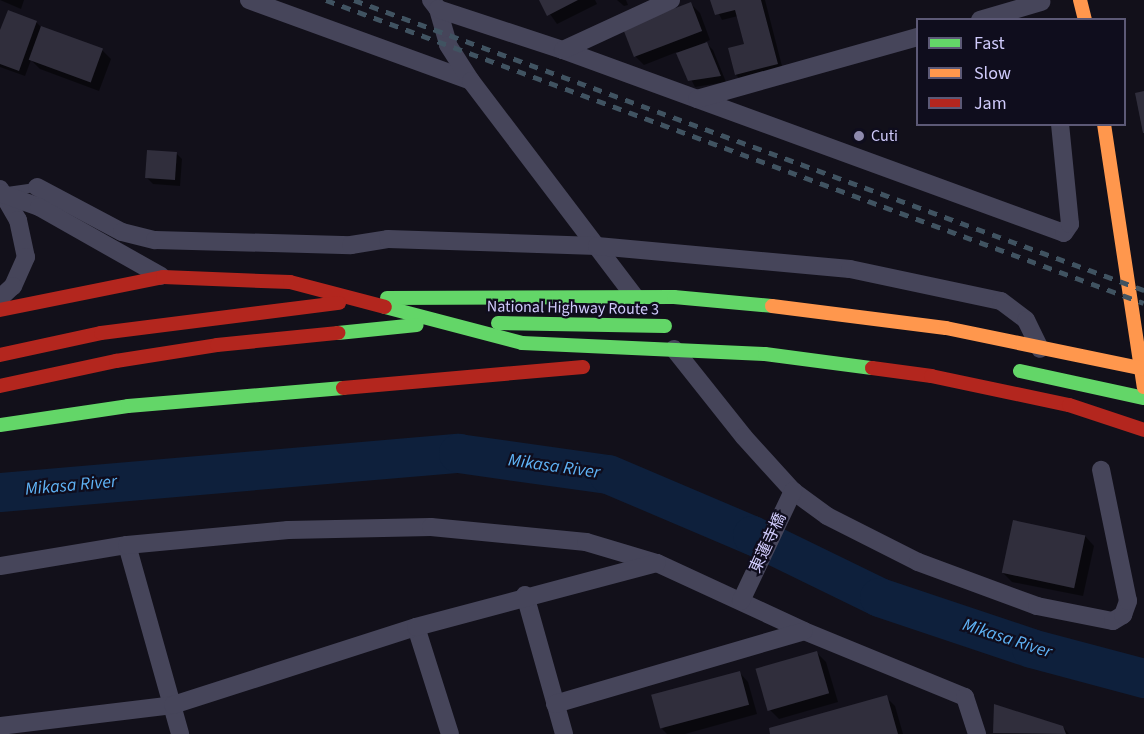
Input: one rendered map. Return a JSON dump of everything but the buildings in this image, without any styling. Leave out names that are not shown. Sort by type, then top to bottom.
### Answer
[{"type":"main road","points":[[1080,0],[1084,18]]},
{"type":"main road","points":[[1104,126],[1144,391]]},
{"type":"main road","points":[[0,310],[90,289],[162,277],[228,277],[290,282],[532,344],[674,348],[765,354],[931,376],[1069,405],[1144,430]]},
{"type":"main road","name":"National Highway Route 3","points":[[0,355],[102,333],[212,316],[387,298],[475,295],[674,297],[808,309],[946,328],[1144,369]]},
{"type":"main road","name":"National Highway Route 3","points":[[0,386],[116,361],[217,345],[385,326],[569,322],[676,327]]},
{"type":"main road","points":[[0,425],[128,406],[436,377],[593,367]]},
{"type":"main road","points":[[664,367],[711,369]]},
{"type":"main road","points":[[1010,369],[1144,398]]},
{"type":"main road","points":[[975,401],[997,406]]},
{"type":"street","points":[[249,0],[471,81]]},
{"type":"street","points":[[563,50],[671,0]]},
{"type":"street","points":[[435,5],[448,45],[471,81],[688,367],[790,497],[918,562],[1037,606],[1113,621],[1123,615],[1128,601],[1101,470]]},
{"type":"street","points":[[435,5],[1064,233],[1070,224],[1060,126]]},
{"type":"street","points":[[989,18],[1041,7]]},
{"type":"street","points":[[697,99],[916,38]]},
{"type":"street","points":[[37,187],[122,232],[154,240],[351,245],[388,239],[597,246],[850,269],[1001,301],[1026,320],[1069,405]]},
{"type":"street","points":[[1,191],[39,207],[162,277]]},
{"type":"street","points":[[0,298],[14,286],[26,257],[18,220],[1,191]]},
{"type":"street","name":"東蓮寺橋","points":[[741,601],[790,497]]},
{"type":"street","points":[[0,566],[127,545],[288,530],[431,527],[586,542],[657,563],[804,631],[965,698],[977,734]]},
{"type":"street","points":[[127,545],[180,734]]},
{"type":"street","points":[[0,726],[172,705],[416,627],[525,595],[657,563]]},
{"type":"street","points":[[525,595],[564,734]]},
{"type":"street","points":[[416,627],[450,734]]},
{"type":"street","points":[[555,704],[804,631]]},
{"type":"lane","points":[[1,191],[37,187]]},
{"type":"waterway","name":"Mikasa River","points":[[0,492],[458,453],[608,474],[752,535],[879,597],[1031,648],[1144,678]]},
{"type":"railway","points":[[326,0],[1144,303]]},
{"type":"railway","points":[[354,0],[1144,290]]},
{"type":"traffic: fast","points":[[387,298],[674,297],[772,306]]},
{"type":"traffic: fast","points":[[385,307],[522,343],[765,354],[872,368]]},
{"type":"traffic: fast","points":[[498,323],[665,326]]},
{"type":"traffic: fast","points":[[338,333],[417,325]]},
{"type":"traffic: fast","points":[[1020,371],[1144,398]]},
{"type":"traffic: fast","points":[[0,425],[128,406],[343,388]]},
{"type":"traffic: slow","points":[[1080,0],[1084,18]]},
{"type":"traffic: slow","points":[[1104,126],[1144,387]]},
{"type":"traffic: slow","points":[[772,306],[946,328],[1144,369]]},
{"type":"traffic: jam","points":[[0,310],[163,277],[290,282],[385,307]]},
{"type":"traffic: jam","points":[[0,355],[101,333],[339,303]]},
{"type":"traffic: jam","points":[[0,386],[116,361],[217,345],[338,333]]},
{"type":"traffic: jam","points":[[343,388],[583,367]]},
{"type":"traffic: jam","points":[[872,368],[931,376],[1069,405],[1144,430]]},
{"type":"place","name":"Cuti","points":[[859,136]]}]
